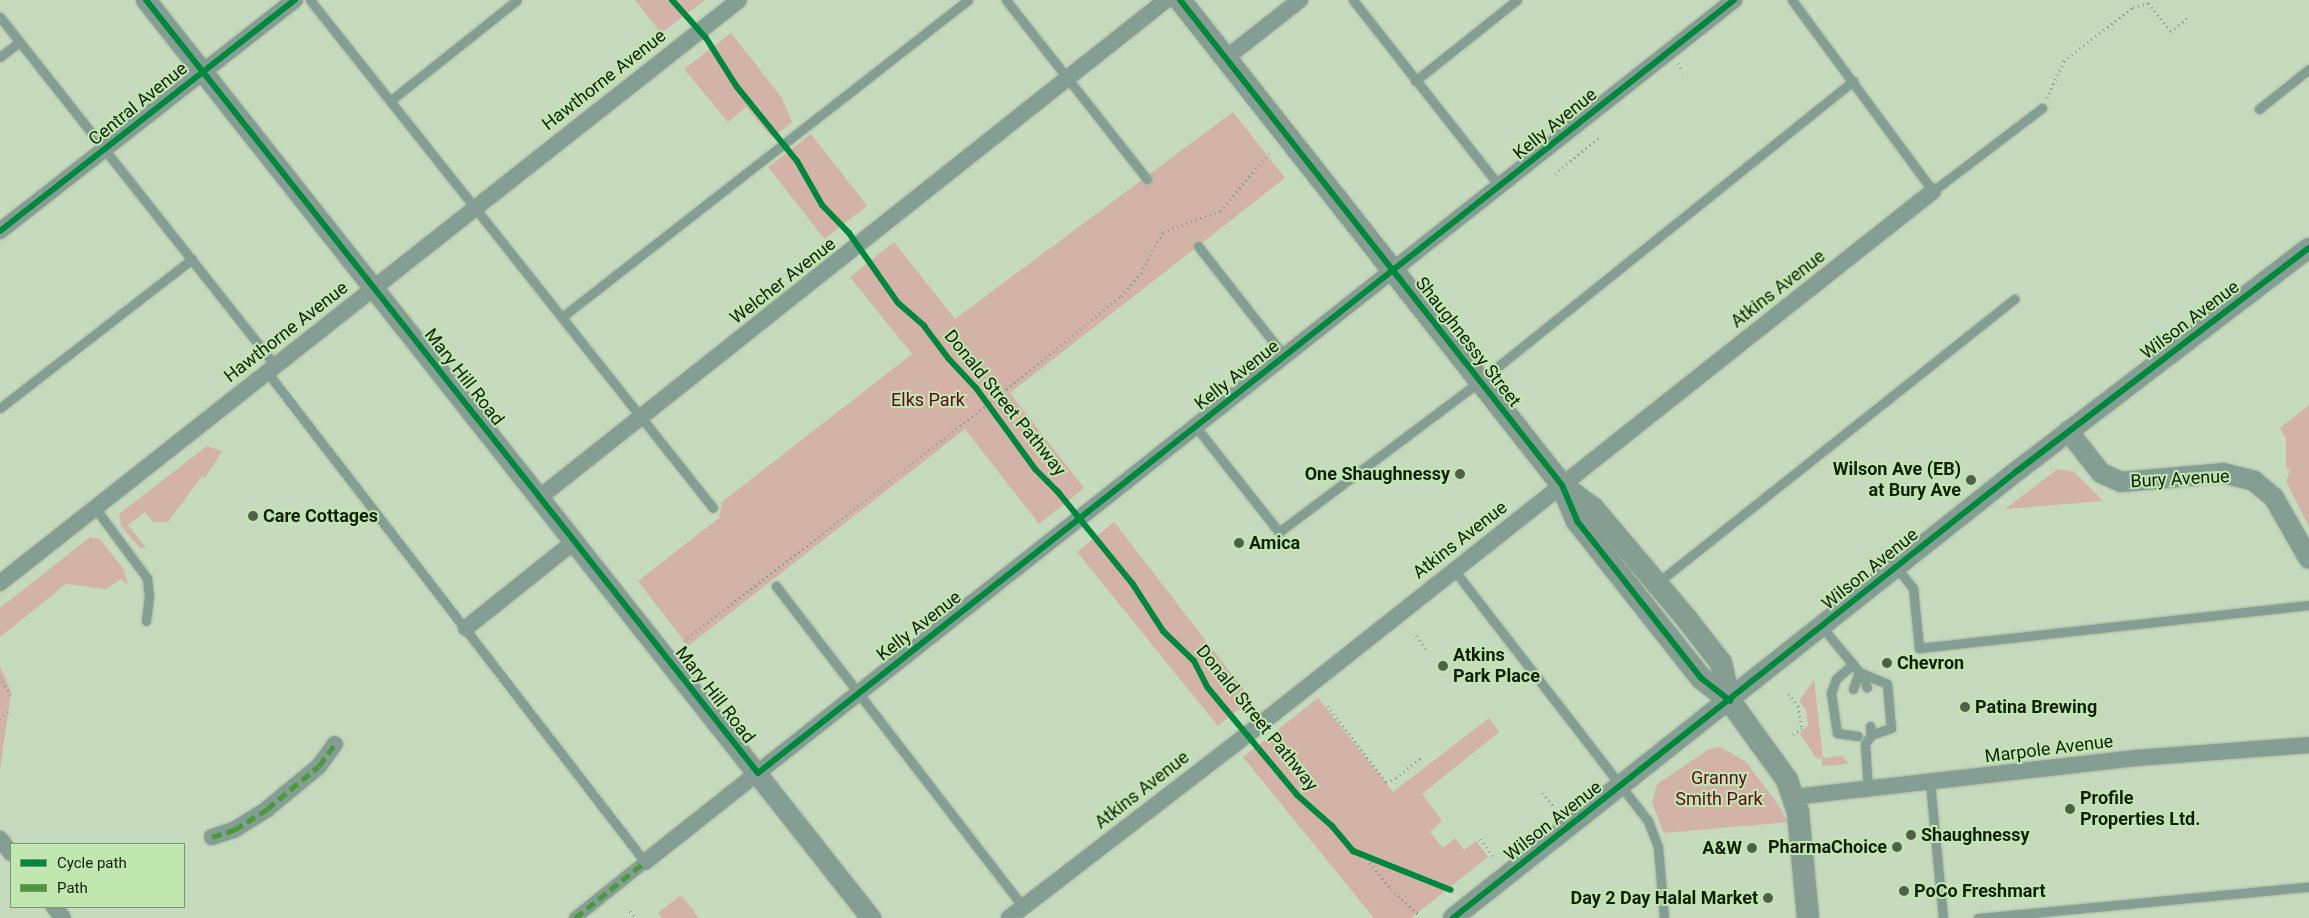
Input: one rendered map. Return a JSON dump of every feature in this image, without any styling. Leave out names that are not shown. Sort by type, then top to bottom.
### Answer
[{"type":"main road","name":"Shaughnessy Street","points":[[1180,0],[1562,485],[1582,528],[1701,678],[1730,701],[1777,764],[1794,797],[1808,918]]},
{"type":"main road","name":"Shaughnessy Street","points":[[1562,485],[1593,508],[1721,663],[1730,701]]},
{"type":"street","name":"Mary Hill Road","points":[[146,0],[872,918]]},
{"type":"street","name":"Central Avenue","points":[[0,232],[202,71],[295,0]]},
{"type":"street","name":"Hawthorne Avenue","points":[[0,583],[739,0]]},
{"type":"street","name":"Welcher Avenue","points":[[540,497],[1166,0]]},
{"type":"street","points":[[1226,58],[1300,0]]},
{"type":"street","name":"Kelly Avenue","points":[[645,862],[1734,0]]},
{"type":"street","name":"Atkins Avenue","points":[[1009,918],[1454,570],[1933,191]]},
{"type":"street","name":"Wilson Avenue","points":[[1461,916],[2068,431],[2309,248]]},
{"type":"street","name":"Bury Avenue","points":[[2068,431],[2101,472],[2122,482],[2223,474],[2254,480],[2274,498],[2309,559]]},
{"type":"street","points":[[466,628],[575,541]]},
{"type":"street","points":[[212,837],[234,830],[267,809],[319,766],[335,744]]},
{"type":"street","name":"Marpole Avenue","points":[[1794,797],[1930,784],[2137,758],[2309,745]]},
{"type":"street","points":[[0,839],[10,852]]},
{"type":"street","points":[[574,918],[645,862]]},
{"type":"street","points":[[55,908],[63,918]]},
{"type":"lane","points":[[310,0],[713,508]]},
{"type":"lane","points":[[390,101],[517,0]]},
{"type":"lane","points":[[562,317],[968,0]]},
{"type":"lane","points":[[1006,0],[1148,179]]},
{"type":"lane","points":[[1353,0],[1500,187]]},
{"type":"lane","points":[[1415,81],[1517,0]]},
{"type":"lane","points":[[1792,0],[1933,191],[2042,108]]},
{"type":"lane","points":[[0,18],[192,259],[271,369],[645,862]]},
{"type":"lane","points":[[0,57],[19,42]]},
{"type":"lane","points":[[2259,108],[2309,69]]},
{"type":"lane","points":[[1196,426],[1279,532],[1480,381],[1853,81]]},
{"type":"lane","points":[[1198,246],[1284,357]]},
{"type":"lane","points":[[0,408],[192,259]]},
{"type":"lane","points":[[1656,584],[2014,299]]},
{"type":"lane","points":[[95,508],[147,578],[149,596],[146,621]]},
{"type":"lane","points":[[1896,568],[1913,588],[1919,648],[2309,605]]},
{"type":"lane","points":[[1454,570],[1648,821],[1656,838],[1664,918]]},
{"type":"lane","points":[[776,586],[1023,907]]},
{"type":"lane","points":[[1822,627],[1859,672],[1867,688]]},
{"type":"lane","points":[[1853,664],[1836,679],[1831,693],[1837,733],[1857,732],[1865,744]]},
{"type":"lane","points":[[1853,689],[1859,672]]},
{"type":"lane","points":[[1859,672],[1882,680],[1888,688],[1891,728],[1871,731],[1865,744],[1868,790]]},
{"type":"lane","points":[[1930,784],[1942,918]]},
{"type":"lane","points":[[1978,918],[2309,887]]},
{"type":"path","points":[[2042,108],[2064,61],[2133,7],[2148,3],[2170,32],[2187,18]]},
{"type":"path","points":[[1555,174],[1598,137]]},
{"type":"path","points":[[684,641],[988,405],[1129,289],[1163,232],[1220,211],[1270,152]]},
{"type":"path","points":[[1416,636],[1426,650]]},
{"type":"path","points":[[0,677],[11,695]]},
{"type":"path","points":[[1788,694],[1798,706],[1802,728],[1794,734]]},
{"type":"path","points":[[1326,706],[1344,725],[1389,782],[1421,758]]},
{"type":"path","points":[[0,719],[9,712]]},
{"type":"path","points":[[1542,793],[1554,808]]},
{"type":"path","points":[[1480,839],[1493,857]]},
{"type":"path","points":[[1355,852],[1380,861]]},
{"type":"path","points":[[1363,855],[1391,889],[1419,915]]},
{"type":"path","points":[[630,911],[636,918]]},
{"type":"green space","points":[[635,0],[705,0],[661,33]]},
{"type":"green space","points":[[731,33],[782,98],[792,122],[772,138],[746,107],[728,122],[684,69]]},
{"type":"green space","name":"Elks Park","points":[[1233,112],[1285,178],[1010,393],[1084,488],[1039,524],[965,429],[688,646],[638,581],[719,518],[722,502],[912,354],[850,277],[894,242],[955,319]]},
{"type":"green space","points":[[811,134],[867,206],[824,239],[768,167]]},
{"type":"green space","points":[[2309,405],[2309,527],[2286,481],[2290,470],[2286,467],[2286,439],[2280,428]]},
{"type":"green space","points":[[207,446],[222,451],[205,478],[202,476],[168,522],[153,522],[145,512],[128,525],[146,548],[140,548],[121,526],[119,514]]},
{"type":"green space","points":[[2058,469],[2074,472],[2103,501],[2005,509]]},
{"type":"green space","points":[[1114,522],[1255,704],[1236,711],[1218,726],[1077,552]]},
{"type":"green space","points":[[90,537],[100,539],[124,570],[128,585],[121,579],[106,589],[66,584],[0,637],[0,608]]},
{"type":"green space","points":[[0,666],[11,692],[0,770]]},
{"type":"green space","points":[[1814,680],[1823,758],[1842,756],[1849,764],[1822,766],[1822,758],[1817,759],[1800,734],[1808,725],[1806,710],[1799,701]]},
{"type":"green space","points":[[1318,698],[1393,792],[1489,718],[1499,732],[1422,794],[1442,821],[1430,832],[1443,848],[1455,838],[1464,850],[1476,841],[1488,857],[1411,918],[1374,918],[1243,757]]},
{"type":"green space","name":"Granny Smith Park","points":[[1720,747],[1745,761],[1775,800],[1788,822],[1664,833],[1652,803],[1657,784],[1709,749]]},
{"type":"green space","points":[[681,895],[699,918],[662,918],[658,913]]},
{"type":"marked path","points":[[212,837],[234,830],[267,809],[319,766],[335,744]]},
{"type":"marked path","points":[[575,918],[645,862]]},
{"type":"cycle path","points":[[146,0],[758,773],[1734,0]]},
{"type":"cycle path","points":[[0,231],[295,0]]},
{"type":"cycle path","name":"Donald Street Pathway","points":[[672,0],[706,38],[737,87],[797,161],[822,205],[849,233],[898,303],[924,326],[948,358],[976,388],[1035,469],[1058,492],[1132,583],[1163,631],[1194,661],[1208,688],[1297,795],[1332,826],[1353,851],[1451,890]]},
{"type":"cycle path","points":[[1180,0],[1562,485],[1577,521],[1701,678],[1730,701]]},
{"type":"cycle path","points":[[1453,918],[2017,471],[2309,248]]},
{"type":"place","name":"One Shaughnessy","points":[[1460,474]]},
{"type":"place","name":"Wilson Ave (EB) at Bury Ave","points":[[1971,480]]},
{"type":"place","name":"Care Cottages","points":[[253,516]]},
{"type":"place","name":"Amica","points":[[1239,543]]},
{"type":"place","name":"Chevron","points":[[1887,663]]},
{"type":"place","name":"Atkins Park Place","points":[[1443,666]]},
{"type":"place","name":"Patina Brewing","points":[[1965,707]]},
{"type":"place","name":"Profile Properties Ltd.","points":[[2070,809]]},
{"type":"place","name":"Shaughnessy","points":[[1911,835]]},
{"type":"place","name":"PharmaChoice","points":[[1897,847]]},
{"type":"place","name":"A&W","points":[[1752,848]]},
{"type":"place","name":"PoCo Freshmart","points":[[1904,891]]},
{"type":"place","name":"Day 2 Day Halal Market","points":[[1768,898]]}]
